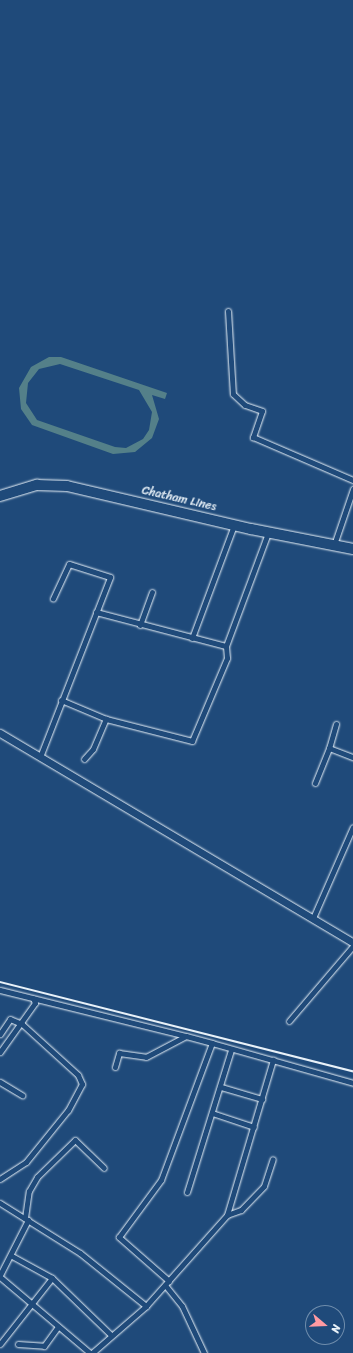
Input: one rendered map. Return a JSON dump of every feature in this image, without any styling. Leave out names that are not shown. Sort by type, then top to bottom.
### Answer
[{"type":"highway","name":"Chatham Lines","points":[[0,490],[46,479],[64,480],[353,549]]},
{"type":"highway","name":"Chatham Lines","points":[[0,496],[28,487],[56,485],[268,533],[336,539],[353,543]]},
{"type":"street","points":[[228,311],[233,394],[245,405],[262,411],[253,437],[353,480]]},
{"type":"street","points":[[336,539],[353,489]]},
{"type":"street","points":[[192,638],[234,526]]},
{"type":"street","points":[[61,700],[106,719],[192,741],[227,658],[226,646],[268,533]]},
{"type":"street","points":[[40,757],[110,577],[76,565],[68,564],[53,598]]},
{"type":"street","points":[[140,625],[152,592]]},
{"type":"street","points":[[96,612],[140,625],[226,646]]},
{"type":"street","points":[[84,759],[93,749],[106,719]]},
{"type":"street","points":[[315,783],[329,748],[336,724]]},
{"type":"street","points":[[0,733],[313,918],[353,944],[289,1021]]},
{"type":"street","points":[[329,748],[353,757]]},
{"type":"street","points":[[313,918],[353,827]]},
{"type":"street","points":[[0,996],[3,991],[33,998],[186,1036],[231,1050],[273,1060],[353,1083]]},
{"type":"street","points":[[0,1052],[22,1024],[35,1003],[33,998]]},
{"type":"street","points":[[0,1034],[10,1019],[22,1024],[78,1075],[82,1084],[68,1110],[26,1162],[0,1179]]},
{"type":"street","points":[[115,1067],[119,1053],[146,1057],[186,1036]]},
{"type":"street","points":[[204,1353],[182,1306],[167,1283],[119,1237],[161,1180],[212,1043]]},
{"type":"street","points":[[187,1192],[221,1087],[231,1050]]},
{"type":"street","points":[[104,1168],[75,1140],[37,1177],[29,1191],[26,1219],[12,1256],[0,1276],[58,1327],[91,1353],[146,1306],[227,1215],[273,1060]]},
{"type":"street","points":[[0,1082],[22,1095]]},
{"type":"street","points":[[221,1087],[262,1099]]},
{"type":"street","points":[[212,1113],[254,1127]]},
{"type":"street","points":[[227,1215],[241,1210],[264,1186],[273,1159]]},
{"type":"street","points":[[0,1203],[112,1275],[146,1306]]},
{"type":"street","points":[[12,1256],[52,1278],[111,1335]]},
{"type":"street","points":[[0,1344],[52,1278]]},
{"type":"street","points":[[18,1344],[44,1346],[58,1327]]},
{"type":"green space","points":[[49,357],[61,357],[167,393],[165,399],[152,395],[159,419],[152,438],[135,452],[113,454],[32,425],[21,409],[19,388],[31,367]],"holes":[[[60,364],[139,390],[152,412],[149,430],[143,439],[126,448],[115,447],[37,420],[26,403],[28,383],[39,369]]]},
{"type":"railway","points":[[0,982],[353,1071]]}]
